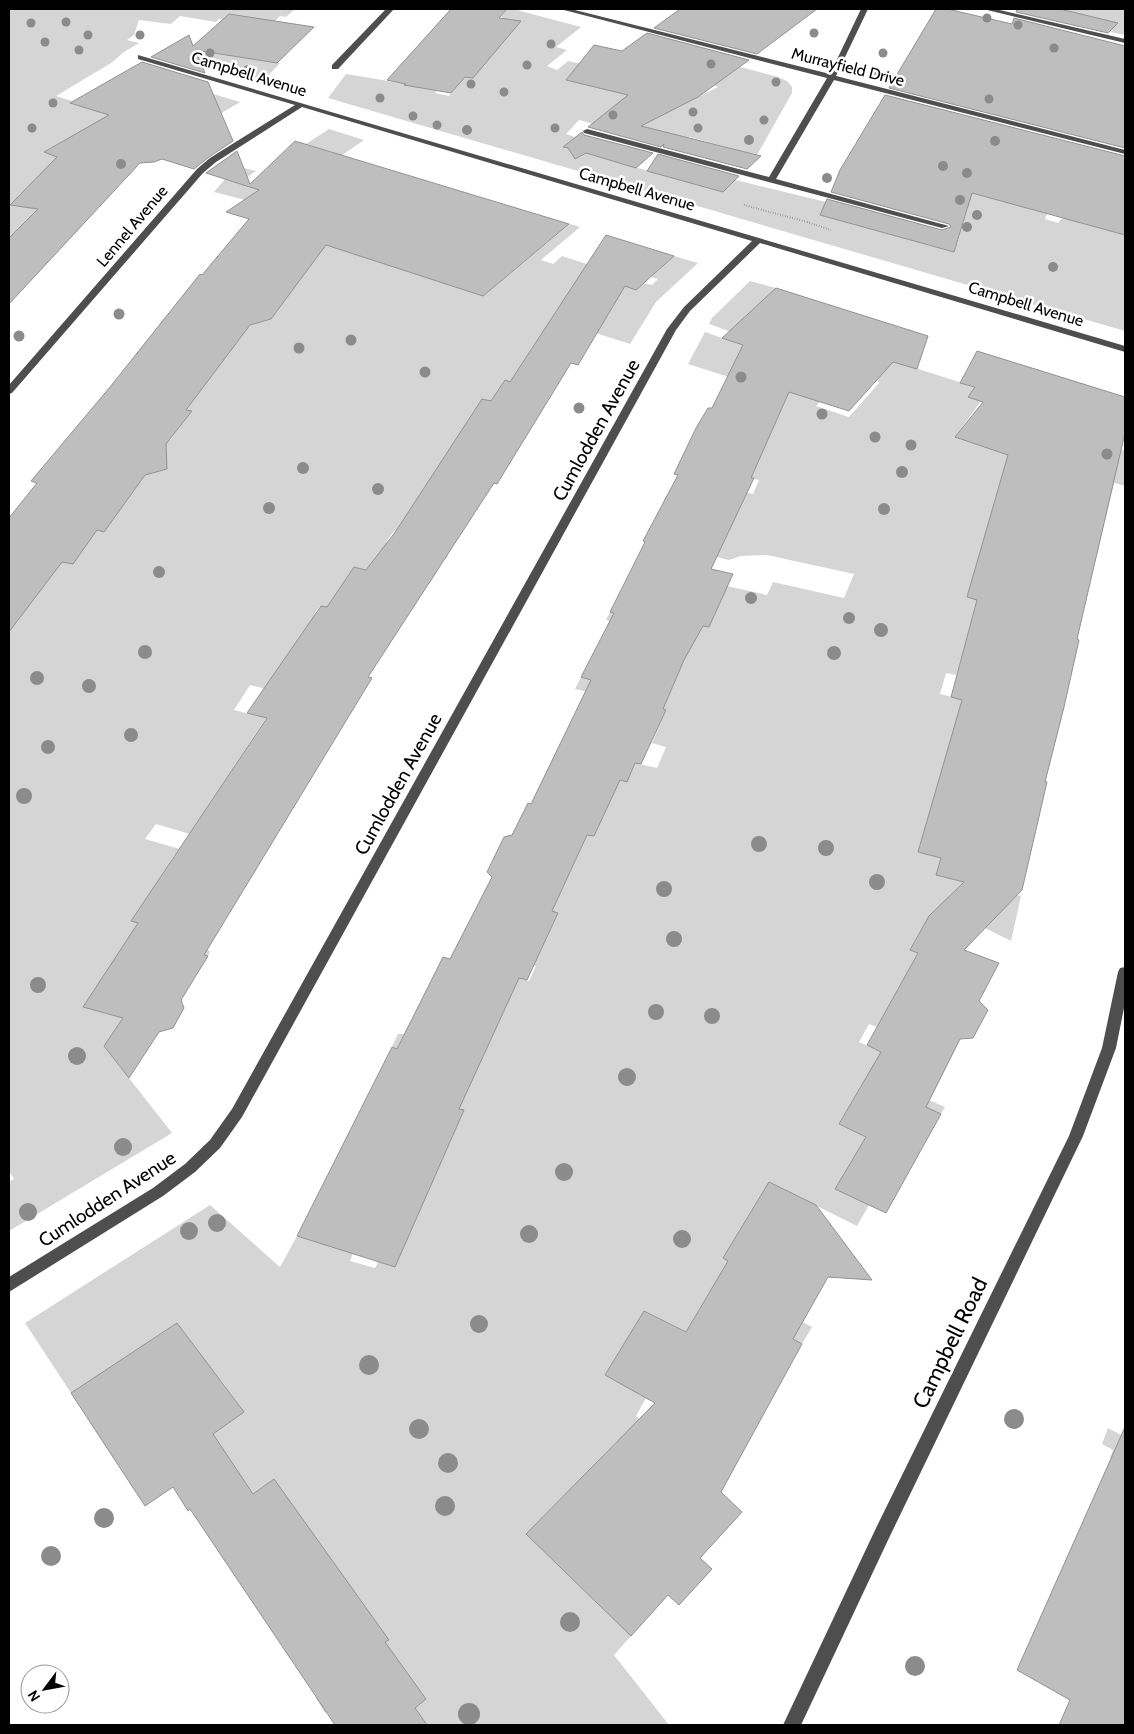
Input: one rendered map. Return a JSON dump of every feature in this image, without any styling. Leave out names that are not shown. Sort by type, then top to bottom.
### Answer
[{"type":"street","points":[[335,67],[390,9]]},
{"type":"street","name":"Murrayfield Drive","points":[[564,9],[1125,152]]},
{"type":"street","points":[[771,180],[832,76],[865,9]]},
{"type":"street","points":[[987,9],[1125,41]]},
{"type":"street","name":"Campbell Avenue","points":[[141,57],[1125,349]]},
{"type":"street","name":"Lennel Avenue","points":[[9,391],[200,171],[213,160],[300,105]]},
{"type":"street","points":[[587,131],[771,180],[809,188],[945,226]]},
{"type":"street","name":"Cumlodden Avenue","points":[[9,1285],[158,1192],[190,1168],[215,1144],[238,1113],[672,329],[687,309],[758,240]]},
{"type":"street","name":"Campbell Road","points":[[792,1725],[883,1532],[1076,1136],[1109,1048],[1125,972]]},
{"type":"path","points":[[809,188],[813,203],[807,222],[835,232]]},
{"type":"shaded area","points":[[9,9],[295,9],[286,17],[280,16],[269,27],[248,17],[229,14],[223,20],[219,19],[216,22],[180,16],[171,24],[139,20],[134,35],[127,40],[139,43],[111,63],[56,96],[72,101],[70,103],[96,111],[115,100],[173,82],[240,102],[215,117],[92,150],[64,140],[44,152],[121,178],[49,197],[21,193],[11,205],[89,216],[84,221],[33,214],[9,238]]},
{"type":"shaded area","points":[[497,9],[513,9],[581,27],[556,47],[567,50],[547,66],[557,70],[568,61],[582,64],[566,80],[587,85],[594,79],[686,103],[718,87],[673,68],[699,56],[778,77],[787,81],[792,87],[792,93],[757,155],[689,137],[677,147],[579,120],[566,134],[575,137],[564,147],[723,192],[735,180],[826,202],[820,215],[950,251],[957,244],[968,208],[839,173],[840,170],[906,164],[982,196],[998,200],[1008,189],[1040,202],[1033,210],[1047,214],[1045,219],[1058,223],[1069,210],[1108,230],[1125,235],[1125,331],[328,98],[346,74],[406,84],[437,91],[435,93],[449,96],[457,86],[450,75],[472,78],[477,73],[504,19],[501,17],[506,10]]},
{"type":"shaded area","points":[[1042,9],[1125,9],[1125,35],[1111,32],[1115,23],[1069,11],[1063,21],[1040,15]]},
{"type":"shaded area","points":[[197,46],[232,56],[280,63],[264,80],[181,56]]},
{"type":"shaded area","points":[[329,129],[364,140],[283,196],[245,200],[214,192],[236,166],[256,171],[238,183],[256,189],[333,152],[306,144]]},
{"type":"shaded area","points":[[570,224],[580,227],[541,260],[553,264],[562,256],[633,279],[625,286],[636,290],[644,283],[652,285],[658,279],[651,277],[674,256],[698,263],[656,302],[630,344],[552,319],[518,370],[538,387],[505,381],[499,389],[525,394],[398,531],[394,531],[386,542],[448,556],[446,559],[395,548],[387,561],[437,572],[429,584],[355,567],[330,608],[320,606],[314,614],[350,623],[283,693],[250,685],[234,710],[266,718],[190,834],[156,824],[145,839],[256,871],[253,875],[175,854],[132,921],[211,943],[207,950],[210,951],[208,956],[131,935],[83,1007],[123,1018],[104,1046],[172,1133],[9,1231],[9,1182],[14,1179],[9,1171],[9,632],[21,617],[26,568],[9,565],[9,552],[73,563],[97,530],[104,531],[115,430],[170,440],[191,412],[186,410],[240,337],[160,323],[168,314],[249,327],[268,304],[279,229],[483,296]]},
{"type":"shaded area","points":[[750,281],[776,288],[856,361],[816,406],[849,417],[879,383],[867,365],[890,360],[975,387],[968,397],[981,401],[955,437],[973,443],[1032,368],[1043,372],[1095,441],[1125,451],[1125,486],[1114,483],[1097,555],[1019,539],[970,590],[967,597],[979,600],[956,675],[946,673],[940,694],[979,704],[1010,772],[1046,780],[1046,782],[1003,772],[922,840],[918,852],[941,858],[937,875],[1021,896],[1011,941],[985,928],[926,935],[919,933],[910,950],[918,953],[877,1027],[869,1024],[859,1042],[941,1077],[929,1100],[945,1107],[941,1114],[854,1098],[839,1124],[866,1137],[853,1159],[874,1173],[901,1187],[899,1191],[848,1167],[836,1189],[869,1205],[857,1226],[769,1182],[723,1258],[772,1284],[762,1301],[812,1327],[802,1344],[708,1294],[686,1332],[644,1311],[605,1375],[646,1398],[636,1416],[673,1450],[618,1440],[526,1534],[631,1636],[614,1655],[669,1725],[427,1725],[415,1708],[426,1699],[395,1657],[325,1713],[316,1698],[388,1639],[356,1593],[296,1639],[348,1583],[274,1479],[235,1507],[184,1454],[244,1412],[220,1379],[189,1400],[198,1351],[177,1323],[71,1393],[25,1323],[210,1205],[280,1267],[297,1236],[353,1253],[350,1261],[375,1268],[378,1262],[395,1266],[464,1110],[446,1105],[442,1062],[392,1047],[398,1034],[404,1034],[408,1026],[487,1048],[519,978],[529,981],[536,966],[469,947],[530,930],[548,935],[558,914],[552,911],[587,835],[594,836],[600,822],[552,776],[545,775],[551,763],[627,782],[635,763],[657,768],[666,747],[652,743],[666,710],[575,689],[581,677],[662,697],[678,672],[693,640],[606,620],[610,612],[700,632],[703,626],[709,627],[727,586],[767,595],[773,582],[844,598],[854,574],[767,555],[741,556],[729,560],[704,554],[711,539],[724,542],[736,515],[664,500],[670,490],[706,485],[675,479],[678,475],[720,488],[753,494],[759,480],[736,475],[712,408],[715,402],[743,407],[751,384],[688,364],[705,332],[745,346],[751,339],[709,324],[712,318]]},
{"type":"shaded area","points":[[1108,1428],[1125,1437],[1125,1466],[1110,1458],[1113,1450],[1102,1444]]},
{"type":"building","points":[[451,9],[507,9],[499,18],[521,21],[473,78],[465,77],[451,93],[404,85],[406,84],[387,80]]},
{"type":"building","points":[[680,9],[817,9],[757,54],[654,28]]},
{"type":"building","points":[[936,9],[947,9],[1012,24],[1014,18],[1125,46],[1125,148],[889,88]]},
{"type":"building","points":[[1017,9],[1060,9],[1118,23],[1108,33],[1016,12]]},
{"type":"building","points":[[229,14],[314,27],[277,63],[195,50],[205,73],[151,57],[189,35],[193,46]]},
{"type":"building","points":[[647,33],[749,60],[698,97],[641,126],[761,156],[747,169],[663,147],[664,144],[661,147],[588,127],[628,95],[566,80],[594,45],[622,51]]},
{"type":"building","points":[[142,62],[208,82],[233,141],[194,169],[162,159],[154,162],[140,163],[9,304],[9,238],[38,209],[10,205],[57,157],[44,152],[109,115],[70,103]]},
{"type":"building","points":[[885,95],[1125,156],[1125,235],[972,193],[954,252],[820,215],[827,199],[942,230],[951,227],[949,224],[831,192],[840,170]]},
{"type":"building","points":[[582,132],[584,135],[653,153],[636,168],[586,153],[575,159],[568,148],[563,147]]},
{"type":"building","points":[[295,141],[569,224],[483,296],[326,245],[271,319],[250,325],[186,410],[192,411],[166,444],[167,469],[145,475],[104,532],[97,530],[73,564],[62,562],[9,632],[9,518],[37,483],[31,481],[110,387],[200,274],[202,275],[249,219],[226,212],[259,190],[206,173],[237,151],[250,184]]},
{"type":"building","points":[[658,154],[739,176],[723,192],[647,171]]},
{"type":"building","points":[[606,235],[674,256],[636,290],[625,286],[578,365],[571,363],[497,484],[494,483],[368,677],[372,678],[204,955],[208,956],[181,1000],[184,1008],[173,1028],[159,1032],[129,1078],[104,1046],[123,1018],[83,1007],[138,923],[131,921],[267,718],[247,713],[321,606],[327,607],[354,567],[366,570],[396,531],[482,399],[491,401],[505,380],[510,382]]},
{"type":"building","points":[[776,288],[928,336],[917,369],[893,362],[849,411],[789,392],[751,478],[754,478],[711,569],[733,574],[709,627],[703,626],[684,660],[663,709],[666,710],[641,764],[635,763],[627,782],[620,780],[594,836],[587,835],[552,911],[558,913],[527,980],[519,978],[459,1109],[464,1110],[395,1267],[297,1236],[392,1047],[397,1049],[443,957],[450,959],[492,877],[487,872],[504,837],[512,835],[528,803],[531,804],[591,680],[581,677],[614,613],[610,612],[645,542],[643,541],[678,475],[674,474],[696,428],[708,408],[712,408],[743,345],[722,338]]},
{"type":"building","points":[[977,351],[1125,397],[1125,433],[1077,639],[1079,640],[1045,782],[1047,782],[1022,890],[964,950],[999,963],[979,1001],[988,1010],[973,1038],[960,1039],[926,1107],[941,1114],[886,1213],[835,1189],[866,1137],[839,1124],[881,1052],[867,1045],[918,953],[910,950],[929,916],[964,882],[936,875],[941,858],[918,852],[962,700],[951,697],[977,600],[967,597],[1008,455],[955,437],[983,402],[968,397],[975,387],[960,383]]},
{"type":"building","points":[[769,1182],[816,1205],[872,1280],[828,1277],[793,1339],[802,1344],[721,1492],[742,1512],[700,1558],[712,1569],[679,1605],[668,1595],[631,1636],[526,1534],[655,1403],[605,1375],[644,1311],[686,1332],[728,1261],[723,1258]]},
{"type":"building","points":[[177,1323],[244,1412],[213,1434],[253,1494],[274,1479],[389,1640],[385,1642],[426,1699],[415,1708],[427,1725],[335,1725],[190,1509],[188,1511],[173,1487],[145,1506],[71,1393]]},
{"type":"building","points":[[1125,1427],[1125,1725],[1059,1725],[1070,1700],[1017,1670]]}]
